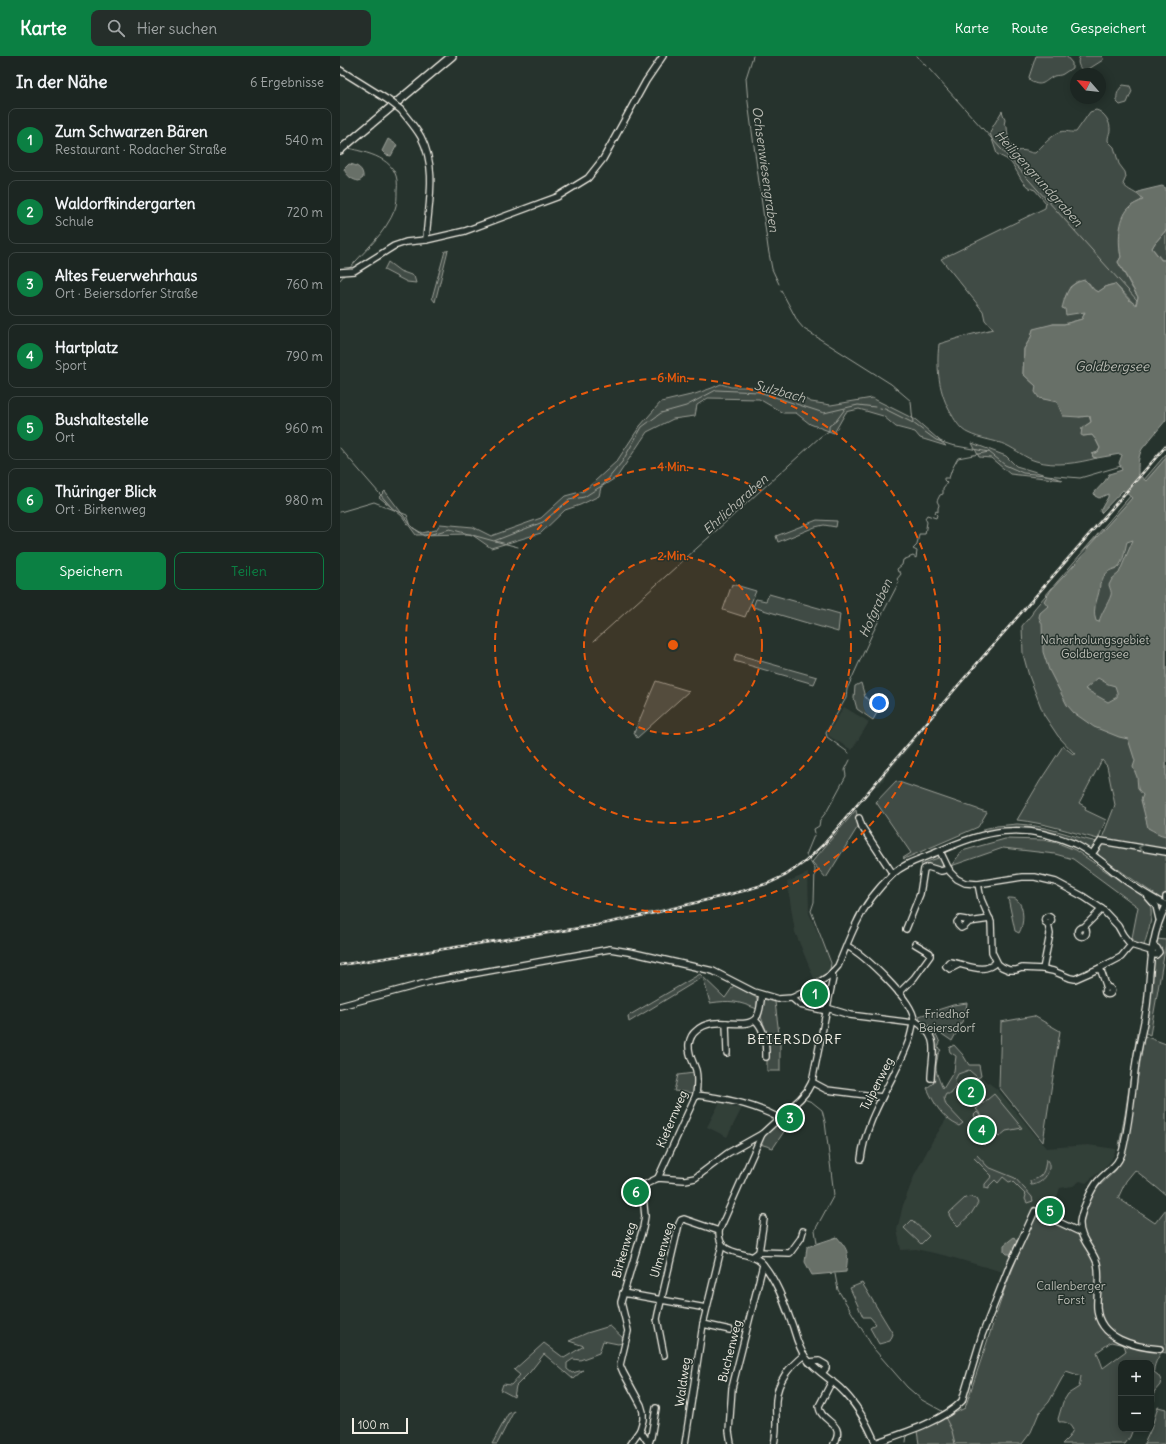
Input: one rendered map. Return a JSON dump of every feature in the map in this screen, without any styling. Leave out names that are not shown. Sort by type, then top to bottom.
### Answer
[{"type":"main road","points":[[340,150],[452,56]]},
{"type":"street","points":[[344,272],[363,267],[394,246],[406,242],[426,240],[465,231],[544,202],[567,191],[588,178],[603,159],[646,81],[663,56]]},
{"type":"street","points":[[340,70],[388,100],[401,110],[421,137],[430,159],[431,170],[431,190],[426,240]]},
{"type":"street","points":[[859,818],[862,827],[894,874]]},
{"type":"street","points":[[340,1006],[433,981],[610,949],[634,953],[713,972],[762,995],[778,999],[792,998],[832,973],[838,966],[862,912],[894,874],[908,865],[940,851],[974,838],[1002,831],[1033,831],[1054,836],[1076,845],[1092,854],[1141,890],[1154,903],[1159,919]]},
{"type":"street","points":[[1092,854],[1100,841],[1166,852]]},
{"type":"street","points":[[940,851],[953,876],[964,883],[978,884],[1022,876],[1048,879],[1071,889],[1102,909],[1118,926],[1131,945],[1152,951]]},
{"type":"street","points":[[906,929],[920,894],[924,869],[928,867],[941,871],[949,869]]},
{"type":"street","points":[[978,884],[980,899],[990,919],[993,931],[992,952],[996,962],[1009,970],[1022,968],[1042,969],[1075,979],[1124,955],[1131,945]]},
{"type":"street","points":[[1141,890],[1165,902]]},
{"type":"street","points":[[1158,913],[1165,902]]},
{"type":"street","points":[[1070,1227],[1077,1224],[1080,1220],[1092,1189],[1097,1182],[1113,1169],[1123,1149],[1136,1061],[1146,1007],[1152,951],[1159,919],[1165,902]]},
{"type":"street","points":[[1084,927],[1102,909]]},
{"type":"street","points":[[969,922],[990,919]]},
{"type":"street","points":[[1042,969],[1050,934],[1048,924]]},
{"type":"street","points":[[899,993],[914,978],[930,956],[930,952],[916,944]]},
{"type":"street","points":[[847,946],[856,951],[882,974],[899,993],[912,1010],[914,1021]]},
{"type":"street","points":[[958,965],[982,969],[992,966],[996,962]]},
{"type":"street","points":[[1100,968],[1107,988]]},
{"type":"street","points":[[658,1178],[685,1180],[695,1178],[728,1153],[762,1134],[807,1091],[812,1082],[833,978],[832,973]]},
{"type":"street","points":[[762,995],[759,1012],[755,1020],[761,1026],[765,1042],[766,1057]]},
{"type":"street","points":[[792,998],[800,1005],[827,1009],[850,1015],[914,1021],[922,1025],[931,1035],[934,1046],[930,1078]]},
{"type":"street","name":"Kiefernweg","points":[[658,1178],[696,1094],[696,1070],[689,1050],[689,1042],[692,1035],[704,1024],[713,1022],[748,1023],[755,1020]]},
{"type":"street","name":"Tulpenweg","points":[[861,1159],[862,1146],[870,1122],[909,1042],[914,1021]]},
{"type":"street","points":[[726,1023],[727,1053]]},
{"type":"street","points":[[812,1082],[827,1090],[882,1097]]},
{"type":"street","points":[[696,1094],[750,1106],[766,1111],[778,1118]]},
{"type":"street","points":[[762,1134],[719,1231],[719,1237],[722,1245],[731,1251],[756,1258],[763,1265],[779,1289],[804,1355],[809,1362],[844,1392],[859,1411],[876,1444],[909,1431],[947,1413],[958,1406],[962,1401],[982,1335],[1032,1215],[1035,1212],[1080,1232]]},
{"type":"street","name":"Birkenweg","points":[[630,1444],[640,1430],[643,1420],[643,1409],[622,1372],[620,1365],[628,1331],[628,1326],[621,1306],[623,1293],[644,1222],[642,1186],[658,1178]]},
{"type":"street","points":[[759,1252],[764,1219]]},
{"type":"street","name":"Ulmenweg","points":[[664,1355],[657,1319],[660,1300],[679,1224],[681,1220],[694,1222],[719,1231]]},
{"type":"street","points":[[1080,1220],[1080,1232],[1097,1265],[1098,1316],[1106,1330],[1131,1344],[1160,1349]]},
{"type":"street","points":[[752,1257],[759,1252],[790,1253],[801,1238],[803,1231]]},
{"type":"street","name":"Waldweg","points":[[685,1444],[703,1324],[722,1245]]},
{"type":"street","name":"Buchenweg","points":[[731,1444],[729,1431],[732,1388],[763,1265]]},
{"type":"street","points":[[623,1293],[706,1308]]},
{"type":"street","points":[[703,1324],[730,1330]]},
{"type":"street","points":[[774,1444],[776,1434],[776,1400],[779,1388],[786,1371],[804,1355]]},
{"type":"street","points":[[809,1362],[819,1361],[826,1365],[826,1368],[822,1373]]},
{"type":"street","points":[[832,1381],[819,1408],[821,1413],[837,1428],[838,1436],[834,1444]]},
{"type":"street","points":[[649,1443],[656,1408]]},
{"type":"street","points":[[640,1430],[649,1443]]},
{"type":"shaded area","points":[[1166,443],[1166,448],[1143,475],[1141,472]]},
{"type":"shaded area","points":[[1124,490],[1127,494],[918,735],[919,736],[879,786],[875,786],[860,804],[859,801],[915,734]]},
{"type":"shaded area","points":[[844,707],[869,722],[852,750],[827,735]]},
{"type":"shaded area","points":[[855,805],[856,807],[811,859],[809,857]]},
{"type":"shaded area","points":[[805,861],[807,863],[771,884],[718,899],[718,895],[758,885],[780,877]]},
{"type":"shaded area","points":[[808,873],[809,913],[828,956],[831,969],[815,981],[795,932],[787,882]]},
{"type":"shaded area","points":[[715,896],[716,898],[632,919],[592,927],[340,966],[340,963],[594,924]]},
{"type":"shaded area","points":[[964,1064],[998,1090],[1046,1148],[1088,1145],[1116,1149],[1112,1159],[1107,1165],[1086,1183],[1080,1181],[1073,1186],[1060,1188],[1051,1216],[1033,1209],[1009,1264],[1003,1272],[916,1249],[901,1250],[897,1230],[903,1205],[915,1174],[933,1140],[952,1110],[946,1105],[944,1098]]},
{"type":"shaded area","points":[[721,1100],[733,1102],[732,1107],[742,1108],[727,1137],[707,1127]]},
{"type":"green space","points":[[1036,56],[1066,56],[1072,63],[1072,68],[1062,75],[1054,76],[1041,84],[1030,81],[1029,77]]},
{"type":"green space","points":[[1080,56],[1101,56],[1103,58],[1103,60],[1090,68],[1081,68],[1078,61]]},
{"type":"green space","points":[[1123,85],[1130,86],[1132,91],[1127,103],[1120,105],[1117,102],[1117,94]]},
{"type":"green space","points":[[1096,110],[1104,115],[1108,121],[1110,131],[1108,141],[1114,147],[1119,164],[1125,172],[1126,177],[1123,184],[1143,199],[1132,205],[1126,212],[1122,224],[1120,239],[1121,257],[1118,262],[1138,297],[1135,305],[1115,284],[1107,286],[1098,292],[1094,290],[1089,283],[1078,281],[1070,287],[1064,300],[1085,312],[1082,319],[1064,324],[1053,324],[1031,337],[1024,349],[1023,374],[1036,386],[1039,398],[1057,401],[1079,417],[1089,416],[1091,422],[1082,428],[1083,436],[1092,435],[1100,448],[1098,452],[1092,454],[1093,457],[1097,458],[1066,464],[1043,463],[1028,458],[1006,445],[965,432],[957,423],[944,399],[938,372],[939,344],[993,329],[985,320],[983,311],[941,259],[1045,208],[1046,203],[1035,190],[1023,182],[1012,164],[997,154],[990,133],[1002,111],[1005,120],[1004,125],[1007,127],[1008,137],[1012,146],[1017,151],[1023,150],[1035,153],[1047,141],[1060,132],[1076,132],[1090,112]]},
{"type":"green space","points":[[1166,230],[1166,260],[1162,260],[1152,248]]},
{"type":"green space","points":[[445,251],[448,251],[435,302],[432,298]]},
{"type":"green space","points":[[388,262],[400,271],[414,276],[416,283],[407,282],[384,270]]},
{"type":"green space","points":[[721,384],[731,387],[755,387],[769,393],[775,391],[786,395],[797,395],[811,402],[831,405],[872,398],[916,420],[946,446],[920,438],[915,432],[896,427],[883,416],[859,409],[846,412],[834,433],[810,424],[796,413],[783,413],[759,399],[708,398],[697,405],[695,416],[673,419],[647,432],[617,477],[601,487],[599,496],[565,510],[541,533],[491,548],[471,534],[416,535],[402,516],[379,497],[385,491],[413,528],[422,533],[436,530],[440,524],[473,527],[491,536],[541,518],[565,496],[584,491],[617,461],[640,426],[661,402],[695,394]]},
{"type":"green space","points":[[972,443],[1006,456],[1016,466],[1063,480],[1010,474],[991,458],[979,457]]},
{"type":"green space","name":"Naherholungsgebiet Goldbergsee","points":[[1166,454],[1166,902],[1099,856],[1097,851],[1115,805],[1107,766],[1102,760],[1079,803],[1086,807],[1085,810],[1106,820],[1098,839],[1048,825],[1017,820],[1063,746],[1075,754],[1058,736],[1044,715],[1029,676],[1023,654],[1022,626],[1032,614],[1034,609]]},
{"type":"green space","points":[[817,520],[837,521],[836,527],[824,525],[815,527],[778,542],[776,536]]},
{"type":"green space","points":[[732,584],[756,591],[745,617],[723,610]]},
{"type":"green space","points":[[769,594],[840,614],[838,632],[753,607],[756,599],[766,601]]},
{"type":"green space","points":[[736,654],[817,677],[814,684],[734,661]]},
{"type":"green space","points":[[656,681],[689,691],[637,738],[634,733]]},
{"type":"green space","points":[[861,683],[865,697],[879,709],[873,720],[857,709],[854,698],[855,686]]},
{"type":"green space","points":[[896,781],[987,812],[978,827],[904,859],[903,858],[911,853],[876,802]]},
{"type":"green space","points":[[856,810],[859,825],[826,878],[812,862]]},
{"type":"green space","points":[[1017,824],[1038,826],[1097,842],[1094,849],[1090,850],[1058,836],[1033,828],[1020,827],[983,831],[983,829],[997,826]]},
{"type":"green space","points":[[1005,839],[1043,840],[1058,843],[1075,850],[1145,898],[1150,906],[1151,917],[1144,946],[1137,945],[1132,938],[1138,907],[1073,859],[1055,854],[1003,848],[951,866],[962,851]]},
{"type":"green space","points":[[941,857],[945,867],[944,868],[931,865],[923,868],[921,864]]},
{"type":"green space","points":[[1008,898],[1016,899],[1020,903],[1023,921],[1019,933],[1015,931]]},
{"type":"green space","points":[[1157,939],[1166,940],[1166,944],[1150,1035],[1144,1032],[1152,958],[1159,956],[1160,951],[1156,944]]},
{"type":"green space","points":[[700,974],[725,998],[734,985],[757,998],[757,1009],[734,1002],[710,1003],[703,977],[629,1022],[628,1016]]},
{"type":"green space","points":[[764,999],[775,1002],[780,1042],[780,1071],[767,1071],[767,1033],[761,1017]]},
{"type":"green space","name":"Friedhof Beiersdorf","points":[[967,1003],[965,1016],[952,1041],[930,1026],[920,1022],[919,1016],[953,1005]]},
{"type":"green space","points":[[1034,1016],[1060,1031],[1043,1142],[999,1087],[1001,1022]]},
{"type":"green space","points":[[931,1032],[937,1036],[940,1043],[938,1046],[941,1050],[938,1054],[936,1067],[937,1075],[943,1089],[954,1071],[956,1056],[950,1052],[949,1048],[954,1045],[969,1065],[979,1065],[981,1076],[978,1078],[969,1070],[958,1074],[955,1080],[956,1086],[951,1094],[946,1094],[944,1098],[946,1105],[963,1123],[959,1126],[944,1115],[933,1100],[927,1088],[935,1079],[932,1074],[935,1049]]},
{"type":"green space","points":[[1137,1033],[1140,1035],[1121,1147],[1119,1146]]},
{"type":"green space","name":"Callenberger Forst","points":[[1144,1036],[1166,1044],[1166,1195],[1135,1170],[1126,1181],[1118,1198],[1155,1223],[1166,1209],[1166,1353],[1162,1352],[1159,1356],[1154,1370],[1154,1360],[1118,1360],[1118,1432],[1132,1432],[1125,1444],[1062,1444],[1073,1430],[1068,1423],[1059,1422],[1058,1419],[1063,1402],[1068,1394],[1079,1387],[1081,1376],[1066,1371],[1049,1402],[1039,1413],[1031,1432],[1022,1444],[919,1444],[917,1431],[965,1408],[1005,1288],[1034,1216],[1039,1215],[1071,1228],[1082,1229],[1087,1205],[1095,1190],[1116,1170],[1127,1145]],"holes":[[[1111,1342],[1124,1345],[1126,1351],[1103,1368],[1097,1352]]]},
{"type":"green space","points":[[694,1073],[694,1093],[674,1091],[678,1075]]},
{"type":"green space","points":[[994,1094],[1022,1128],[1006,1131],[999,1137],[976,1109]]},
{"type":"green space","points":[[977,1112],[997,1135],[984,1145],[968,1126],[976,1119],[974,1115]]},
{"type":"green space","points":[[782,1116],[789,1124],[773,1148],[760,1144],[765,1134]]},
{"type":"green space","points":[[977,1155],[988,1167],[1015,1178],[1032,1197],[1033,1201],[1027,1203],[1025,1199],[1026,1195],[1012,1181],[1009,1182],[1003,1177],[998,1183],[995,1180],[989,1186],[989,1189],[985,1188],[985,1184],[992,1176],[974,1158]]},
{"type":"green space","points":[[1046,1159],[1049,1167],[1046,1175],[1040,1182],[1031,1185],[1030,1181],[1041,1176],[1045,1167]]},
{"type":"green space","points":[[970,1197],[976,1199],[978,1203],[971,1214],[958,1226],[949,1215],[950,1212],[965,1198]]},
{"type":"green space","points":[[912,1220],[929,1236],[921,1244],[904,1228]]},
{"type":"green space","points":[[862,1283],[893,1334],[890,1341],[879,1344],[870,1328],[876,1324],[870,1317],[863,1317],[850,1288]]},
{"type":"green space","points":[[610,1326],[624,1339],[622,1343],[618,1344],[603,1341],[599,1353],[580,1360],[573,1359],[567,1363],[567,1369],[572,1373],[583,1370],[573,1379],[544,1354],[530,1372],[516,1386],[514,1397],[501,1390],[503,1384],[511,1385],[520,1375],[514,1370],[544,1343],[564,1358],[584,1346],[569,1341],[587,1333]]},
{"type":"green space","name":"Callenberger Forst","points":[[1154,1372],[1161,1380],[1160,1385],[1154,1392]]},
{"type":"green space","points":[[1158,1407],[1166,1409],[1166,1444],[1144,1444],[1150,1432],[1154,1432],[1154,1420]]},
{"type":"green space","points":[[514,1411],[497,1444],[492,1444],[508,1414]]},
{"type":"water","points":[[388,139],[397,145],[391,156],[386,155],[382,151]]},
{"type":"water","points":[[349,164],[355,165],[361,170],[363,178],[359,181],[348,176],[344,169]]},
{"type":"water","name":"Goldbergsee","points":[[1162,186],[1166,188],[1166,230],[1152,248],[1161,260],[1166,260],[1166,420],[1142,449],[1138,464],[1138,474],[1146,481],[1166,458],[1166,836],[1148,828],[1141,800],[1143,795],[1138,789],[1137,777],[1133,767],[1135,761],[1128,739],[1094,727],[1074,713],[1067,705],[1049,670],[1043,652],[1042,624],[1039,617],[1040,613],[1048,606],[1044,601],[1051,590],[1087,551],[1088,547],[1132,498],[1123,490],[1101,513],[1100,511],[1108,497],[1108,494],[1099,498],[1095,496],[1094,493],[1109,474],[1122,470],[1119,463],[1122,455],[1120,454],[1097,458],[1093,457],[1092,454],[1098,452],[1100,448],[1096,440],[1092,435],[1081,435],[1082,428],[1091,422],[1090,416],[1063,416],[1057,402],[1039,398],[1035,392],[1036,386],[1023,374],[1024,349],[1031,337],[1033,329],[1053,324],[1064,324],[1082,319],[1085,312],[1066,315],[1065,309],[1062,308],[1071,286],[1079,281],[1085,280],[1094,290],[1098,292],[1107,286],[1115,284],[1129,300],[1136,305],[1138,297],[1118,262],[1121,257],[1119,238],[1125,213],[1134,204],[1143,200],[1137,193]],"holes":[[[1133,540],[1119,573],[1112,579],[1109,585],[1111,595],[1099,622],[1096,621],[1095,607],[1100,583],[1107,573],[1118,567],[1123,558],[1127,542]],[[1098,678],[1115,686],[1117,697],[1108,702],[1085,689]]]},
{"type":"water","points":[[837,1237],[847,1253],[846,1272],[812,1275],[805,1262],[807,1247]]},
{"type":"water","points":[[1014,1237],[1017,1242],[1011,1254],[1007,1254],[1004,1251],[1004,1245]]},
{"type":"waterway","name":"Ochsenwiesengraben","points":[[753,56],[746,78],[748,102],[768,248],[772,269],[779,284]]},
{"type":"waterway","name":"Heiligengrundgraben","points":[[917,56],[926,66]]},
{"type":"waterway","name":"Heiligengrundgraben","points":[[929,69],[1137,300]]},
{"type":"waterway","points":[[348,148],[376,156],[383,160],[390,165],[395,172],[397,180],[396,205],[391,218],[380,234],[348,270]]},
{"type":"waterway","points":[[340,280],[345,274]]},
{"type":"waterway","name":"Ochsenwiesengraben","points":[[781,290],[798,322],[804,329],[891,384],[911,401],[913,423]]},
{"type":"waterway","name":"Sulzbach","points":[[340,512],[374,502],[407,515],[411,526],[424,536],[450,529],[494,541],[543,522],[569,500],[584,497],[603,485],[622,462],[642,427],[661,413],[686,406],[716,390],[759,392],[824,413],[858,405],[875,407]]},
{"type":"waterway","name":"Sulzbach","points":[[880,408],[913,423],[936,440],[951,445],[989,452],[1005,465],[1023,473],[1080,478],[1121,466]]},
{"type":"waterway","name":"Ehrlichgraben","points":[[594,641],[820,437],[829,431],[829,426],[836,421],[845,409]]},
{"type":"waterway","points":[[340,448],[392,508]]},
{"type":"waterway","name":"Hofgraben","points":[[849,753],[827,737],[826,733],[846,698],[847,689],[873,632],[899,582],[897,579],[901,574],[897,569],[902,565],[903,560],[913,556],[916,558],[917,551],[913,549],[917,545],[919,534],[925,534],[927,522],[925,518],[927,515],[936,518],[937,515],[935,513],[936,511],[938,512],[939,505],[937,501],[940,495],[943,494],[943,488],[947,483],[944,478],[949,478],[958,458],[989,452]]},
{"type":"waterway","name":"Sulzbach","points":[[495,541],[518,547]]},
{"type":"waterway","name":"Hofgraben","points":[[830,970],[831,963],[811,911],[814,902],[815,869],[806,855],[815,833],[814,829],[819,826],[820,820],[827,811],[846,776],[845,770],[850,760]]},
{"type":"waterway","points":[[804,1099],[812,1102],[822,1110],[825,1122],[834,1195],[815,1230],[817,1243]]},
{"type":"waterway","points":[[835,1274],[838,1290],[874,1349],[907,1387],[922,1400],[942,1411],[943,1414]]},
{"type":"waterway","points":[[945,1417],[952,1431],[955,1444]]},
{"type":"waterway","points":[[928,1426],[943,1419]]},
{"type":"waterway","points":[[906,1442],[907,1435]]},
{"type":"railway","points":[[340,965],[593,926],[654,913],[743,891],[769,883],[786,875],[806,861],[824,844],[961,682],[1166,446]]},
{"type":"place","name":"Zum Schwarzen Bären","points":[[815,994]]},
{"type":"place","name":"Waldorfkindergarten","points":[[971,1092]]},
{"type":"place","name":"Altes Feuerwehrhaus","points":[[790,1118]]},
{"type":"place","name":"Hartplatz","points":[[982,1130]]},
{"type":"place","name":"Thüringer Blick","points":[[636,1192]]},
{"type":"place","name":"Bushaltestelle","points":[[1050,1211]]},
{"type":"district","name":"BEIERSDORF","points":[[795,1039]]}]
